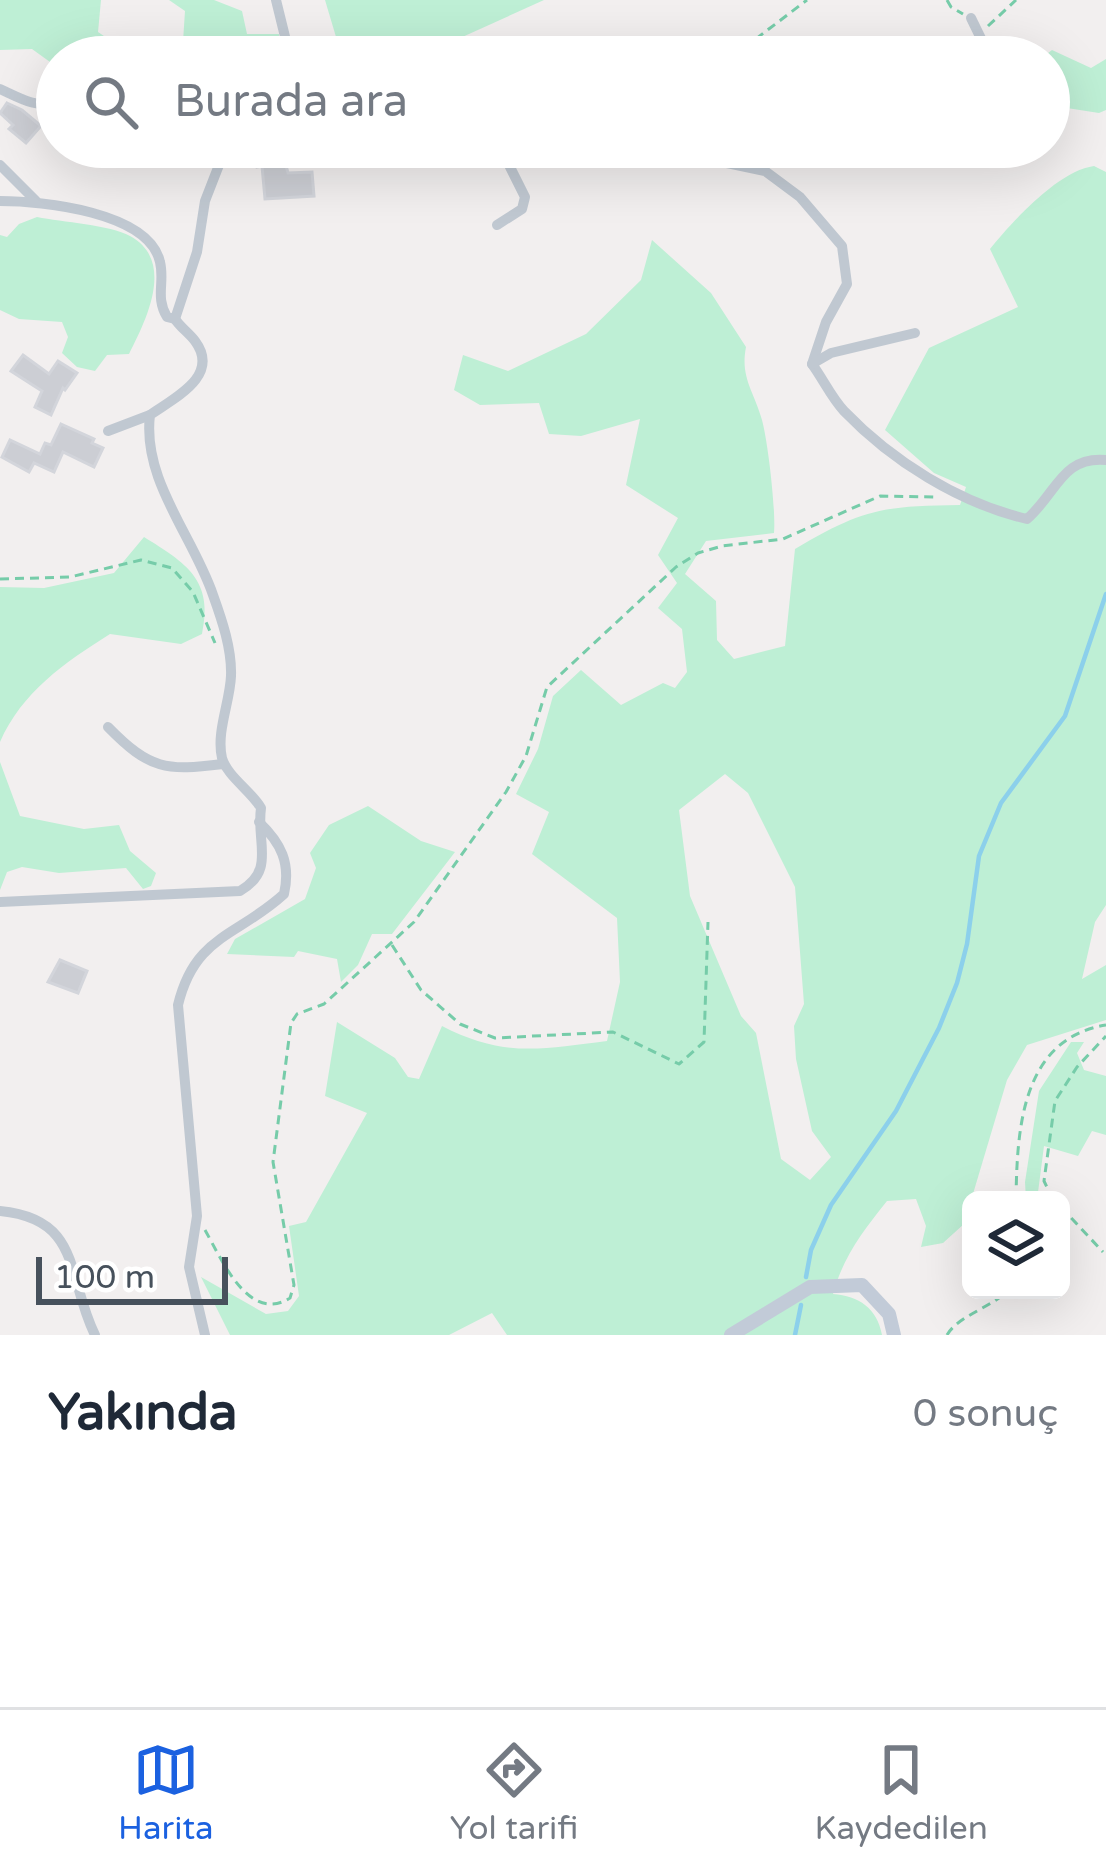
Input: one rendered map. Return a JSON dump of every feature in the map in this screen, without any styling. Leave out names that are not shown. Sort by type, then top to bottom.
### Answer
[{"type":"street","points":[[276,0],[285,36]]},
{"type":"street","points":[[971,18],[979,36]]},
{"type":"street","points":[[0,89],[36,105]]},
{"type":"street","points":[[0,165],[36,201]]},
{"type":"street","points":[[175,320],[218,168]]},
{"type":"street","points":[[497,225],[521,209],[525,196],[511,168]]},
{"type":"street","points":[[751,168],[765,171],[800,196],[842,245],[847,284],[826,322],[812,364]]},
{"type":"street","points":[[0,201],[36,201],[135,226],[153,245],[161,264],[160,304],[167,317],[196,342],[202,369],[197,382],[150,415],[108,431]]},
{"type":"street","points":[[812,364],[831,353],[915,333]]},
{"type":"street","points":[[812,364],[842,410],[924,477],[1027,519],[1044,505],[1071,465],[1086,458],[1106,460]]},
{"type":"street","points":[[0,902],[240,891],[257,881],[262,866],[261,808],[223,764],[220,746],[230,656],[212,591],[169,503],[151,448],[150,415]]},
{"type":"street","points":[[108,727],[143,758],[185,771],[223,764]]},
{"type":"street","points":[[205,1335],[189,1268],[196,1216],[178,1005],[186,973],[203,953],[284,895],[288,876],[280,842],[259,822]]},
{"type":"street","points":[[0,1211],[35,1217],[51,1226],[63,1245],[95,1335]]},
{"type":"street","points":[[731,1335],[810,1287],[846,1286],[862,1286],[872,1294],[889,1314],[894,1335]]},
{"type":"path","points":[[760,36],[807,0]]},
{"type":"path","points":[[196,1216],[243,1291],[265,1306],[290,1298],[294,1285],[273,1162],[290,1023],[297,1014],[324,1004],[414,922],[506,792],[526,756],[547,687],[676,567],[722,546],[783,539],[880,496],[970,498]]},
{"type":"path","points":[[0,578],[70,577],[141,560],[172,568],[193,592],[218,653]]},
{"type":"path","points":[[391,944],[422,990],[460,1024],[495,1038],[613,1032],[679,1064],[704,1042],[708,922]]},
{"type":"path","points":[[1017,1191],[1024,1115],[1036,1069],[1061,1041],[1106,1025]]},
{"type":"path","points":[[1049,1191],[1044,1181],[1055,1101],[1077,1067],[1106,1036]]},
{"type":"path","points":[[1070,1217],[1103,1252]]},
{"type":"path","points":[[947,1335],[954,1324],[998,1299]]},
{"type":"green space","points":[[0,0],[101,0],[98,32],[104,36],[36,36],[36,52],[0,50]]},
{"type":"green space","points":[[169,0],[214,0],[242,11],[247,34],[279,36],[183,36],[185,11]]},
{"type":"green space","points":[[325,0],[544,0],[464,36],[336,36]]},
{"type":"green space","points":[[1070,58],[1091,68],[1106,59],[1106,110],[1070,108]]},
{"type":"green space","points":[[1094,166],[1106,172],[1106,905],[1095,922],[1082,979],[1106,965],[1106,1020],[1027,1045],[1007,1080],[974,1191],[962,1191],[962,1226],[943,1243],[921,1247],[926,1226],[916,1199],[887,1201],[870,1223],[848,1256],[833,1294],[865,1305],[876,1317],[882,1335],[507,1335],[492,1313],[449,1335],[230,1335],[201,1277],[266,1314],[288,1311],[299,1296],[289,1226],[306,1222],[367,1113],[325,1096],[337,1022],[395,1058],[408,1077],[419,1079],[442,1026],[504,1047],[607,1041],[620,982],[617,918],[532,854],[549,812],[516,794],[538,749],[553,696],[581,670],[621,705],[663,683],[675,688],[687,672],[682,629],[658,608],[677,583],[658,555],[678,518],[626,485],[640,419],[581,436],[549,434],[539,403],[480,405],[454,390],[463,355],[508,371],[586,334],[641,280],[652,240],[711,293],[746,347],[746,376],[767,444],[774,533],[706,541],[685,574],[716,601],[717,640],[734,659],[785,646],[795,549],[874,512],[960,505],[966,487],[934,473],[885,430],[929,348],[1018,307],[990,249],[1037,199],[1066,177]],"holes":[[[725,774],[748,793],[795,887],[804,1004],[794,1026],[796,1059],[812,1131],[831,1157],[810,1180],[781,1159],[756,1033],[741,1016],[690,896],[679,810]]]},
{"type":"green space","points":[[37,217],[111,229],[144,247],[152,260],[153,292],[129,354],[107,355],[95,371],[77,367],[62,353],[68,337],[62,322],[19,319],[0,310],[0,235],[7,237],[19,224]]},
{"type":"green space","points":[[144,537],[184,565],[200,586],[205,615],[202,634],[181,644],[110,634],[32,694],[0,742],[0,587],[44,588],[114,573]]},
{"type":"green space","points":[[0,762],[20,816],[84,829],[119,825],[130,851],[156,873],[151,886],[143,889],[126,868],[59,873],[22,867],[7,872],[0,890]]},
{"type":"green space","points":[[368,806],[421,841],[455,852],[392,934],[372,934],[358,965],[341,982],[337,959],[298,951],[294,957],[227,954],[235,939],[305,899],[316,868],[310,853],[329,825]]},
{"type":"green space","points":[[1071,1042],[1084,1042],[1077,1053],[1084,1070],[1106,1076],[1106,1135],[1092,1131],[1078,1156],[1044,1146],[1038,1191],[1026,1191],[1025,1182],[1039,1091]]},
{"type":"building","points":[[7,103],[22,110],[36,122],[36,132],[26,143],[9,129],[13,125],[0,113]]},
{"type":"building","points":[[262,168],[312,172],[314,196],[265,199]]},
{"type":"building","points":[[23,355],[49,374],[58,361],[77,373],[63,388],[51,415],[35,407],[42,391],[11,371]]},
{"type":"building","points":[[61,424],[103,448],[94,467],[63,452],[54,472],[34,463],[29,472],[2,457],[10,440],[40,454],[45,443],[51,445]]},
{"type":"building","points":[[60,960],[87,971],[78,993],[48,982]]},
{"type":"waterway","points":[[806,1277],[811,1250],[831,1205],[896,1111],[939,1028],[967,944],[979,856],[1001,803],[1065,716],[1106,594]]},
{"type":"waterway","points":[[795,1335],[801,1305]]}]
